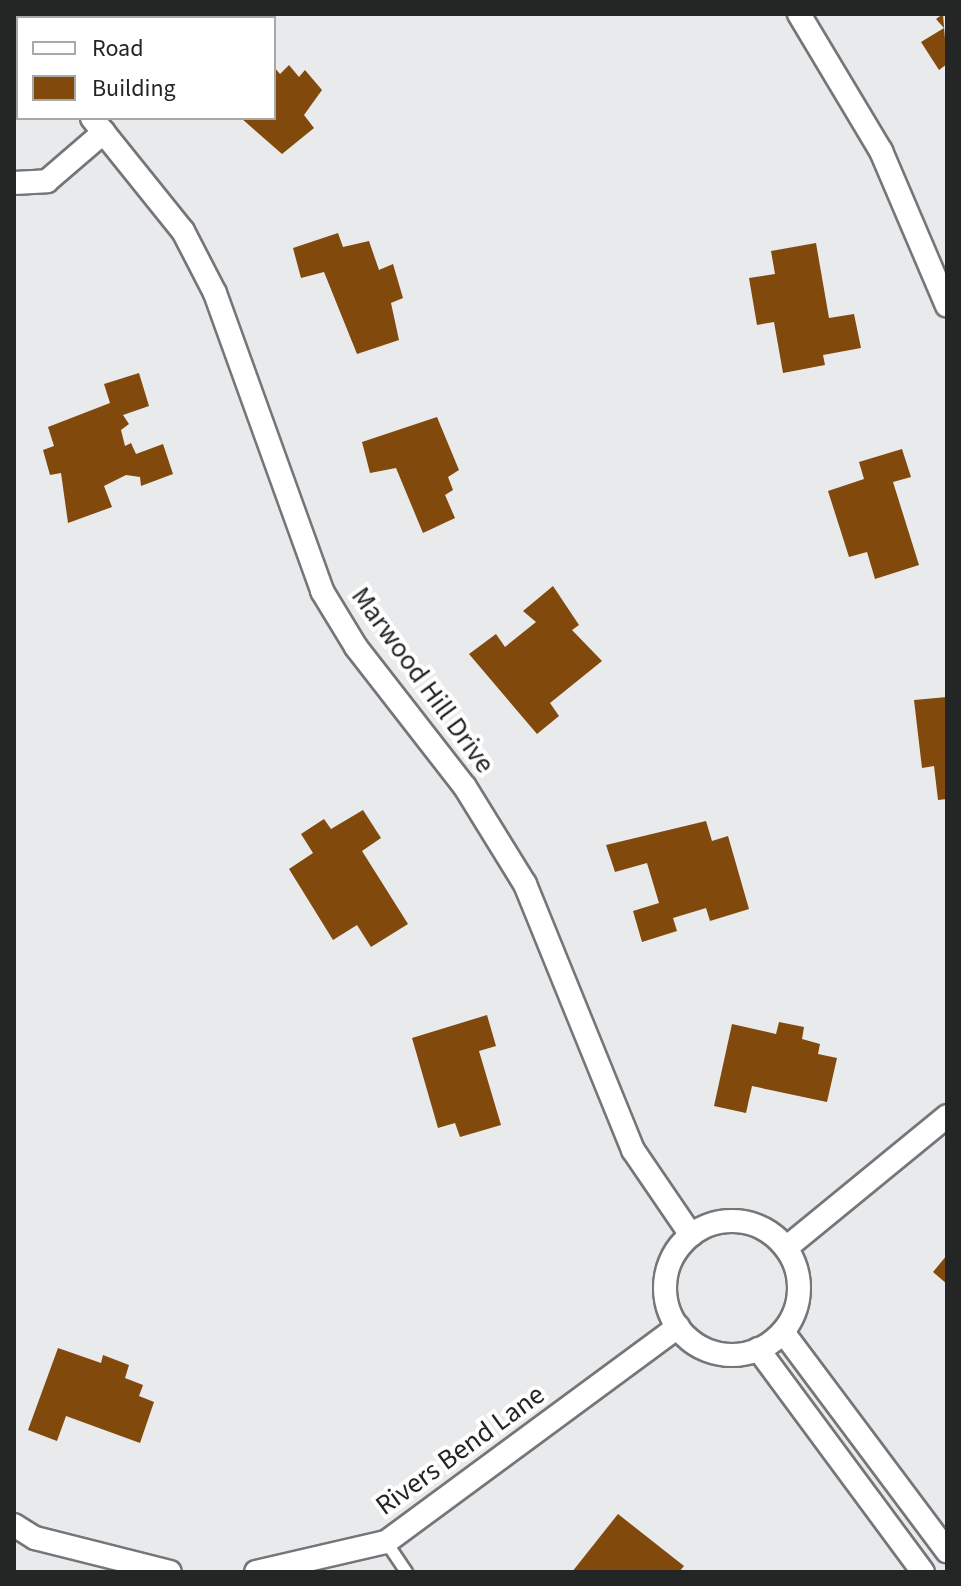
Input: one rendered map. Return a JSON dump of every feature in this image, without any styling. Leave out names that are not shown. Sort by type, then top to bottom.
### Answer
[{"type":"street","points":[[799,14],[881,151],[947,306]]},
{"type":"street","points":[[14,183],[47,181],[98,125]]},
{"type":"street","name":"Marwood Hill Drive","points":[[98,125],[183,231],[215,293],[322,591],[356,647],[465,787],[525,884],[633,1150],[691,1235]]},
{"type":"street","points":[[786,1248],[947,1116]]},
{"type":"street","points":[[741,1221],[767,1230],[786,1248],[799,1291],[783,1332],[758,1349],[714,1352],[678,1327],[666,1279],[691,1235],[715,1223],[741,1221]]},
{"type":"street","name":"Rivers Bend Lane","points":[[256,1572],[386,1542],[678,1327]]},
{"type":"street","points":[[783,1332],[947,1551]]},
{"type":"street","points":[[758,1349],[923,1572]]},
{"type":"street","points":[[14,1525],[63,1546],[170,1572]]},
{"type":"lane","points":[[386,1542],[406,1572]]},
{"type":"building","points":[[943,14],[947,64],[939,70],[921,42],[944,28],[936,19]]},
{"type":"building","points":[[289,65],[299,77],[305,70],[322,90],[304,115],[314,128],[282,154],[243,120],[276,120],[276,69],[280,74]]},
{"type":"building","points":[[338,233],[343,247],[369,241],[379,270],[393,264],[403,298],[391,303],[399,340],[357,354],[324,272],[301,278],[293,248]]},
{"type":"building","points":[[816,243],[829,318],[854,314],[861,348],[823,355],[825,365],[783,373],[774,322],[757,325],[749,278],[775,274],[771,251]]},
{"type":"building","points":[[139,373],[149,406],[123,415],[129,424],[121,430],[125,446],[131,443],[136,454],[163,444],[173,474],[141,486],[140,477],[126,475],[104,486],[112,507],[68,523],[61,473],[50,475],[43,450],[54,446],[48,427],[110,403],[104,384]]},
{"type":"building","points":[[437,417],[459,470],[448,477],[453,490],[445,495],[455,518],[423,533],[396,468],[370,473],[362,442]]},
{"type":"building","points":[[902,449],[911,477],[893,482],[919,565],[875,579],[867,552],[849,557],[828,491],[864,479],[859,462]]},
{"type":"building","points":[[553,586],[579,625],[572,630],[602,661],[550,703],[559,716],[537,734],[469,654],[496,634],[505,647],[536,622],[523,611]]},
{"type":"building","points":[[947,697],[947,799],[938,800],[934,766],[922,768],[914,700]]},
{"type":"building","points":[[363,810],[381,838],[362,851],[408,924],[371,947],[357,925],[333,940],[289,869],[313,853],[301,834],[324,819],[331,829]]},
{"type":"building","points":[[706,821],[712,841],[728,836],[749,909],[710,921],[706,908],[673,918],[677,931],[642,942],[633,911],[659,903],[647,863],[615,872],[606,845]]},
{"type":"building","points":[[487,1015],[496,1046],[479,1051],[501,1125],[460,1137],[455,1123],[438,1128],[412,1038]]},
{"type":"building","points":[[779,1022],[804,1027],[802,1039],[820,1044],[818,1054],[837,1058],[827,1102],[752,1086],[746,1113],[714,1106],[732,1024],[776,1034]]},
{"type":"building","points":[[947,1255],[947,1284],[933,1272]]},
{"type":"building","points":[[58,1348],[101,1363],[103,1355],[129,1365],[125,1378],[143,1385],[139,1396],[154,1402],[140,1443],[66,1416],[57,1441],[28,1430]]},
{"type":"building","points":[[618,1514],[684,1566],[679,1572],[572,1572]]}]
